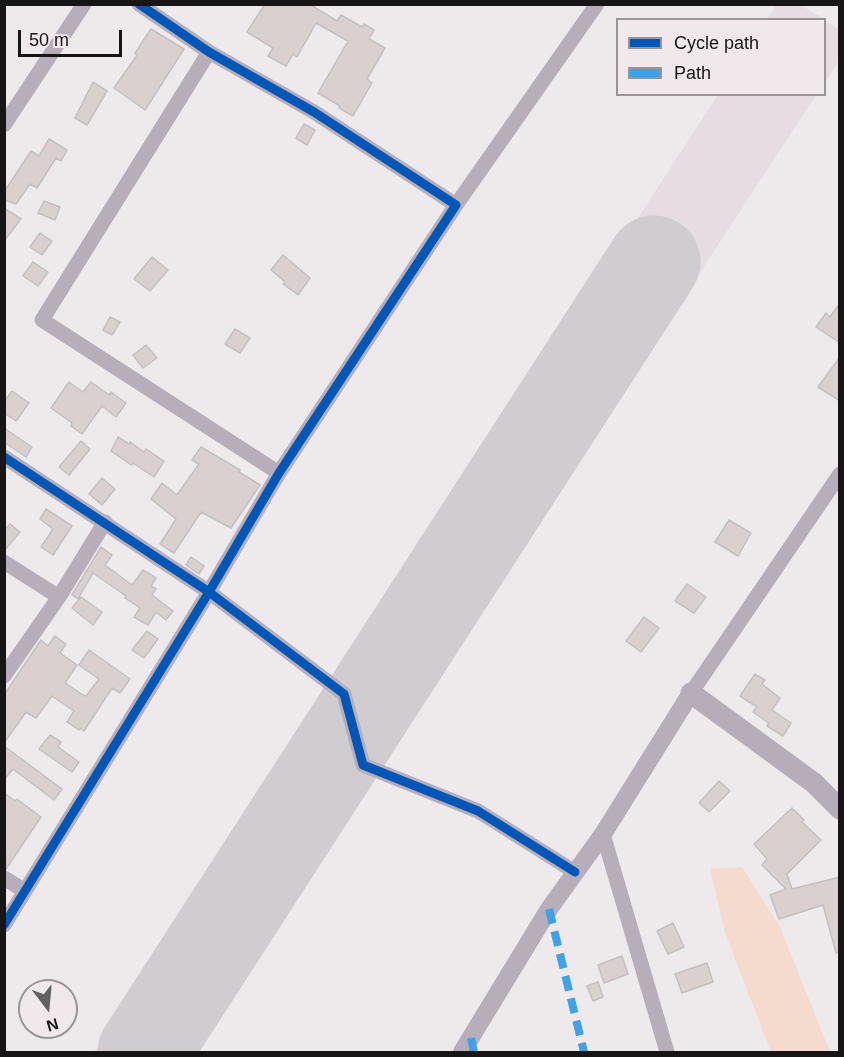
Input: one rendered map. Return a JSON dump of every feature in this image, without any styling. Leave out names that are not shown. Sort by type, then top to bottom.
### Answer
[{"type":"main road","points":[[691,693],[814,783],[840,809]]},
{"type":"street","points":[[4,125],[84,4]]},
{"type":"street","points":[[139,4],[209,52],[314,112],[456,205]]},
{"type":"street","points":[[4,925],[210,592],[279,473],[456,205],[597,4]]},
{"type":"street","points":[[209,52],[42,320],[279,473]]},
{"type":"street","points":[[4,457],[210,592],[344,694],[363,765],[478,811],[575,872]]},
{"type":"street","points":[[462,1053],[549,909],[603,834],[691,693],[840,474]]},
{"type":"street","points":[[4,676],[59,597],[105,522]]},
{"type":"street","points":[[4,562],[59,597]]},
{"type":"street","points":[[603,834],[667,1053]]},
{"type":"street","points":[[4,878],[25,891]]},
{"type":"shaded area","points":[[777,4],[801,5],[822,18],[768,18]]},
{"type":"shaded area","points":[[826,21],[839,30],[840,59],[826,80]]},
{"type":"shaded area","points":[[717,96],[815,96],[191,1052],[94,1052]]},
{"type":"shaded area","points":[[742,867],[780,927],[830,1052],[771,1052],[725,933],[710,869]]},
{"type":"building","points":[[265,4],[309,4],[337,21],[341,15],[362,27],[364,24],[374,30],[369,39],[385,48],[367,79],[372,83],[353,116],[318,93],[348,41],[316,23],[297,57],[293,54],[286,66],[268,56],[273,48],[247,32]]},
{"type":"building","points":[[151,29],[184,49],[145,110],[114,88],[137,55],[135,53]]},
{"type":"building","points":[[93,82],[107,91],[87,125],[75,118]]},
{"type":"building","points":[[304,124],[315,130],[307,145],[296,138]]},
{"type":"building","points":[[49,139],[67,150],[61,161],[56,158],[37,188],[30,184],[16,204],[4,200],[4,192],[31,151],[39,156]]},
{"type":"building","points":[[44,201],[60,207],[55,220],[38,213]]},
{"type":"building","points":[[4,208],[21,219],[4,241]]},
{"type":"building","points":[[40,233],[52,241],[42,255],[30,247]]},
{"type":"building","points":[[283,255],[310,278],[298,295],[283,284],[285,282],[271,270]]},
{"type":"building","points":[[152,257],[168,270],[150,291],[134,279]]},
{"type":"building","points":[[33,262],[48,272],[38,286],[23,276]]},
{"type":"building","points":[[840,303],[840,343],[816,327],[826,313],[830,317]]},
{"type":"building","points":[[110,317],[120,322],[112,335],[103,330]]},
{"type":"building","points":[[235,329],[250,338],[240,353],[225,344]]},
{"type":"building","points":[[146,345],[157,358],[143,368],[133,355]]},
{"type":"building","points":[[840,357],[840,401],[818,387]]},
{"type":"building","points":[[69,382],[83,392],[91,382],[109,395],[111,392],[126,403],[116,417],[102,406],[82,434],[71,426],[72,423],[51,408]]},
{"type":"building","points":[[12,391],[29,403],[16,421],[4,413],[4,402]]},
{"type":"building","points":[[4,428],[32,447],[26,457],[4,442]]},
{"type":"building","points":[[118,437],[144,452],[146,449],[164,461],[154,477],[111,451]]},
{"type":"building","points":[[81,441],[90,449],[69,475],[59,467]]},
{"type":"building","points":[[201,447],[260,485],[231,528],[201,512],[174,553],[160,544],[176,519],[151,499],[162,483],[177,495],[199,464],[192,460]]},
{"type":"building","points":[[102,478],[115,489],[102,505],[89,494]]},
{"type":"building","points":[[46,509],[72,526],[53,555],[41,547],[53,529],[40,519]]},
{"type":"building","points":[[729,520],[751,533],[738,556],[715,542]]},
{"type":"building","points":[[10,524],[20,532],[4,551],[4,530]]},
{"type":"building","points":[[101,547],[112,555],[105,565],[132,585],[143,570],[156,578],[151,586],[156,589],[152,595],[173,611],[166,620],[156,612],[148,625],[134,617],[140,608],[93,573],[78,599],[72,595]]},
{"type":"building","points":[[191,557],[204,566],[199,574],[186,565]]},
{"type":"building","points":[[687,584],[706,597],[694,613],[675,601]]},
{"type":"building","points":[[81,597],[102,612],[93,625],[72,608]]},
{"type":"building","points":[[644,617],[659,628],[641,652],[626,641]]},
{"type":"building","points":[[147,631],[158,639],[144,658],[132,650]]},
{"type":"building","points":[[55,636],[66,644],[60,653],[77,665],[65,683],[83,695],[86,696],[99,679],[79,665],[89,650],[130,679],[120,693],[112,688],[84,731],[67,722],[74,711],[52,696],[36,718],[26,712],[4,743],[4,695],[41,640],[48,646]]},
{"type":"building","points":[[755,674],[765,680],[762,684],[780,698],[772,710],[791,723],[783,736],[767,726],[769,723],[753,712],[757,707],[740,696]]},
{"type":"building","points":[[50,735],[61,742],[58,747],[79,762],[72,772],[39,749]]},
{"type":"building","points":[[4,746],[62,789],[54,800],[13,769],[4,780]]},
{"type":"building","points":[[719,781],[730,791],[709,812],[699,803]]},
{"type":"building","points":[[4,793],[15,801],[17,799],[41,817],[6,869]]},
{"type":"building","points":[[792,808],[804,820],[802,822],[821,840],[787,874],[792,889],[840,877],[840,952],[836,953],[823,905],[779,919],[770,895],[786,889],[762,865],[767,859],[754,844]]},
{"type":"building","points":[[673,923],[684,947],[668,954],[657,931]]},
{"type":"building","points":[[622,956],[628,974],[604,983],[598,965]]},
{"type":"building","points":[[707,963],[713,982],[682,993],[675,974]]},
{"type":"building","points":[[598,982],[603,997],[593,1001],[587,986]]},
{"type":"runway","points":[[144,1052],[654,262]]},
{"type":"marked path","points":[[549,909],[584,1052]]},
{"type":"marked path","points":[[471,1038],[474,1052]]},
{"type":"cycle path","points":[[4,925],[209,592],[279,473],[456,205],[314,112],[209,52],[139,4]]},
{"type":"cycle path","points":[[4,457],[209,592],[344,694],[363,765],[478,811],[575,872]]}]
